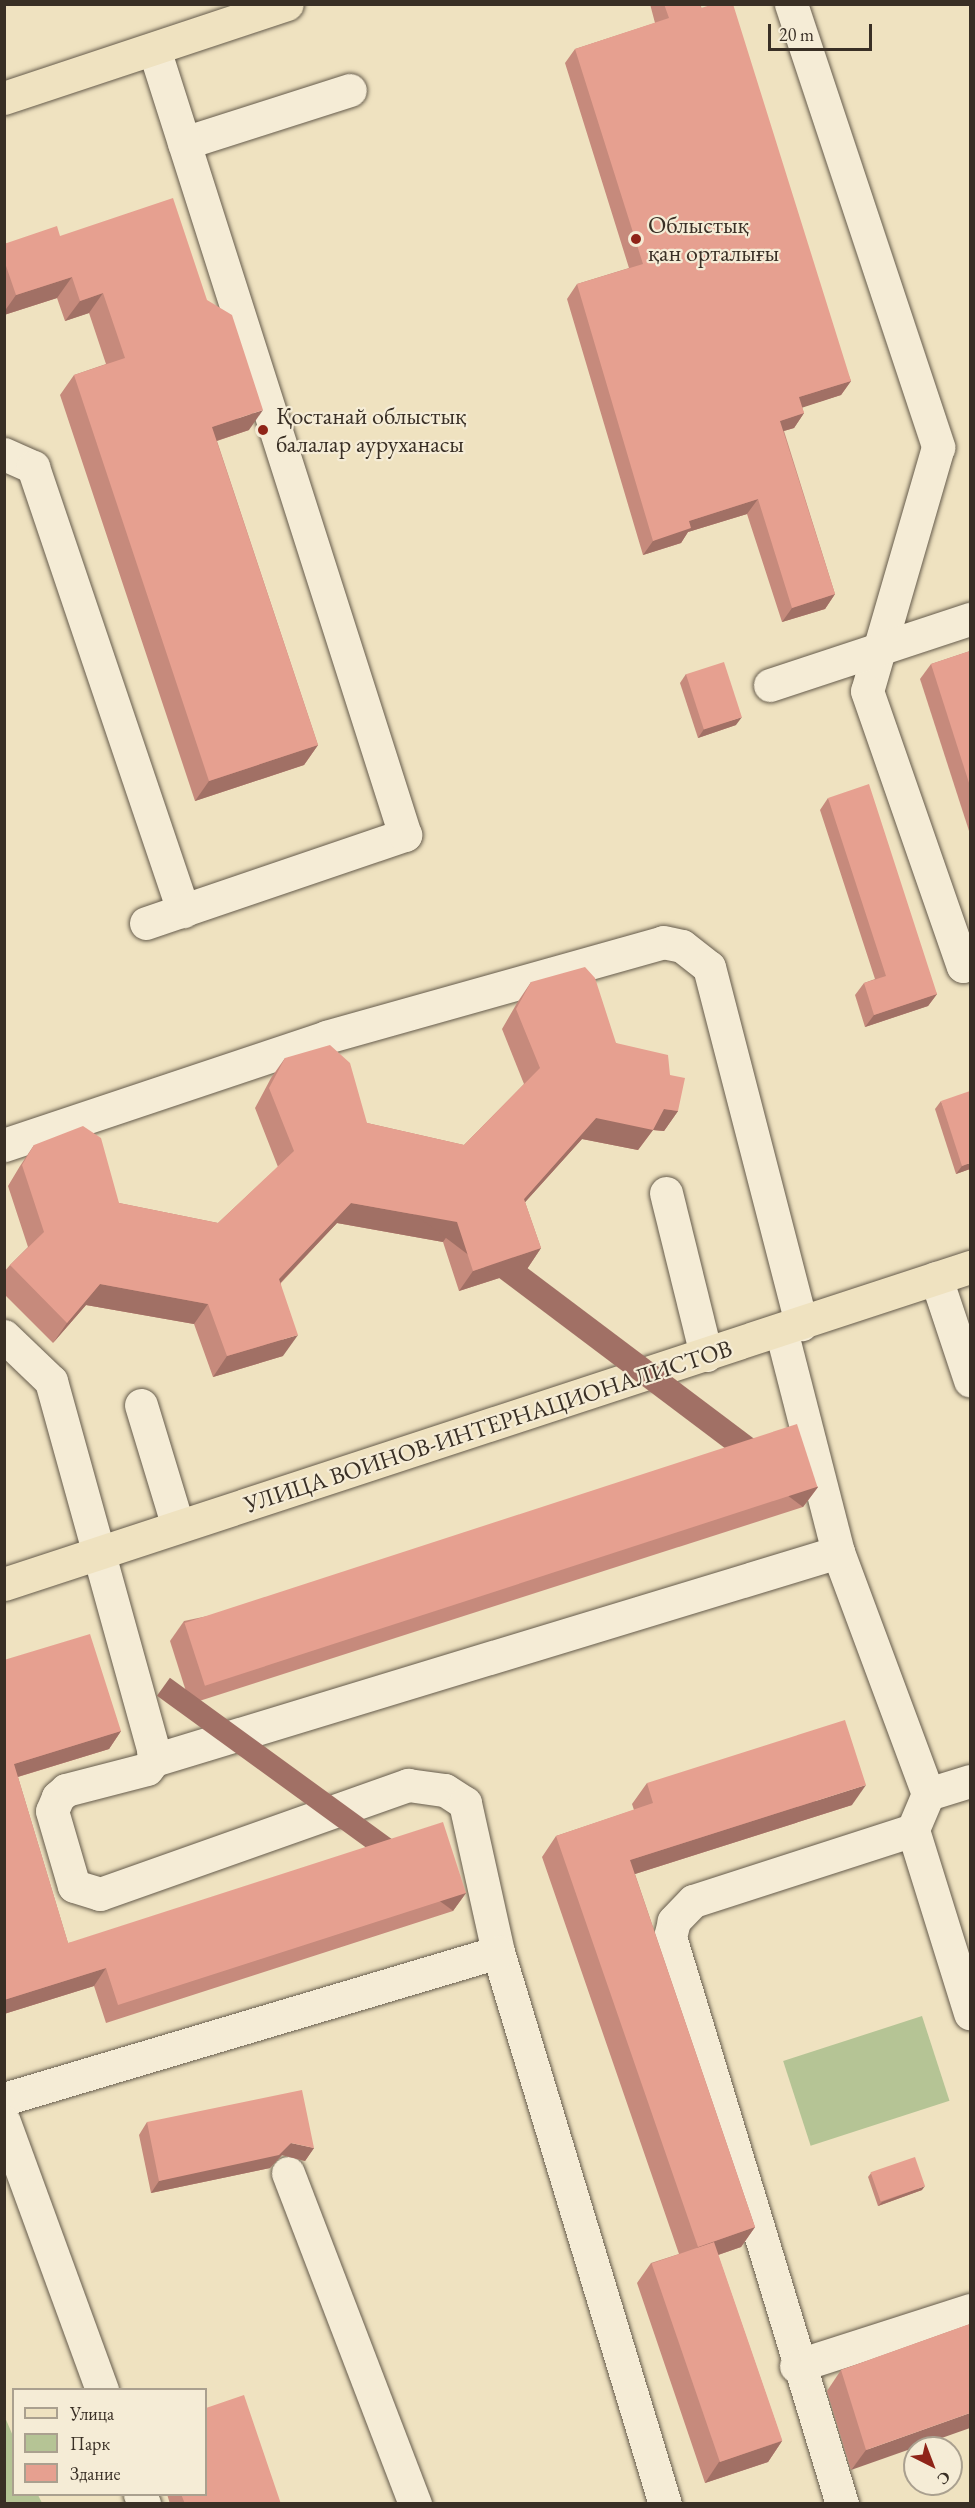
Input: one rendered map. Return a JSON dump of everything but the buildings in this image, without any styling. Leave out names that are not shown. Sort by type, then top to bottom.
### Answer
[{"type":"main road","points":[[4,98],[287,4]]},
{"type":"main road","name":"УЛИЦА ВОИНОВ-ИНТЕРНАЦИОНАЛИСТОВ","points":[[4,1584],[970,1267]]},
{"type":"lane","points":[[791,4],[938,447],[867,691],[963,966],[970,964]]},
{"type":"lane","points":[[146,923],[405,835],[154,49]]},
{"type":"lane","points":[[184,143],[350,90]]},
{"type":"lane","points":[[4,454],[33,467],[183,911]]},
{"type":"lane","points":[[770,685],[970,619]]},
{"type":"lane","points":[[4,1145],[326,1037],[663,942],[682,946],[710,967],[791,1327],[838,1552],[928,1794],[913,1830],[970,2013]]},
{"type":"lane","points":[[666,1192],[706,1355]]},
{"type":"lane","points":[[936,1278],[970,1380]]},
{"type":"lane","points":[[4,1336],[51,1381],[96,1554],[154,1760]]},
{"type":"lane","points":[[141,1405],[178,1527]]},
{"type":"lane","points":[[665,2504],[498,1952],[465,1803],[423,1785],[408,1785],[100,1894],[74,1886],[52,1811],[58,1797],[66,1790],[147,1769],[154,1760],[838,1552]]},
{"type":"lane","points":[[928,1794],[970,1781]]},
{"type":"lane","points":[[842,2504],[796,2366],[670,1937],[674,1921],[693,1901],[913,1830]]},
{"type":"lane","points":[[4,2099],[498,1952]]},
{"type":"lane","points":[[4,2122],[101,2388]]},
{"type":"lane","points":[[288,2173],[415,2504]]},
{"type":"lane","points":[[796,2366],[970,2310]]},
{"type":"green space","points":[[922,2016],[950,2101],[811,2146],[783,2061]]},
{"type":"green space","points":[[4,2415],[12,2434],[12,2496],[38,2496],[42,2503],[5,2503]]},
{"type":"place","name":"Облыстық қан орталығы","points":[[636,239]]},
{"type":"place","name":"Қостанай облыстық балалар ауруханасы","points":[[263,430]]}]
